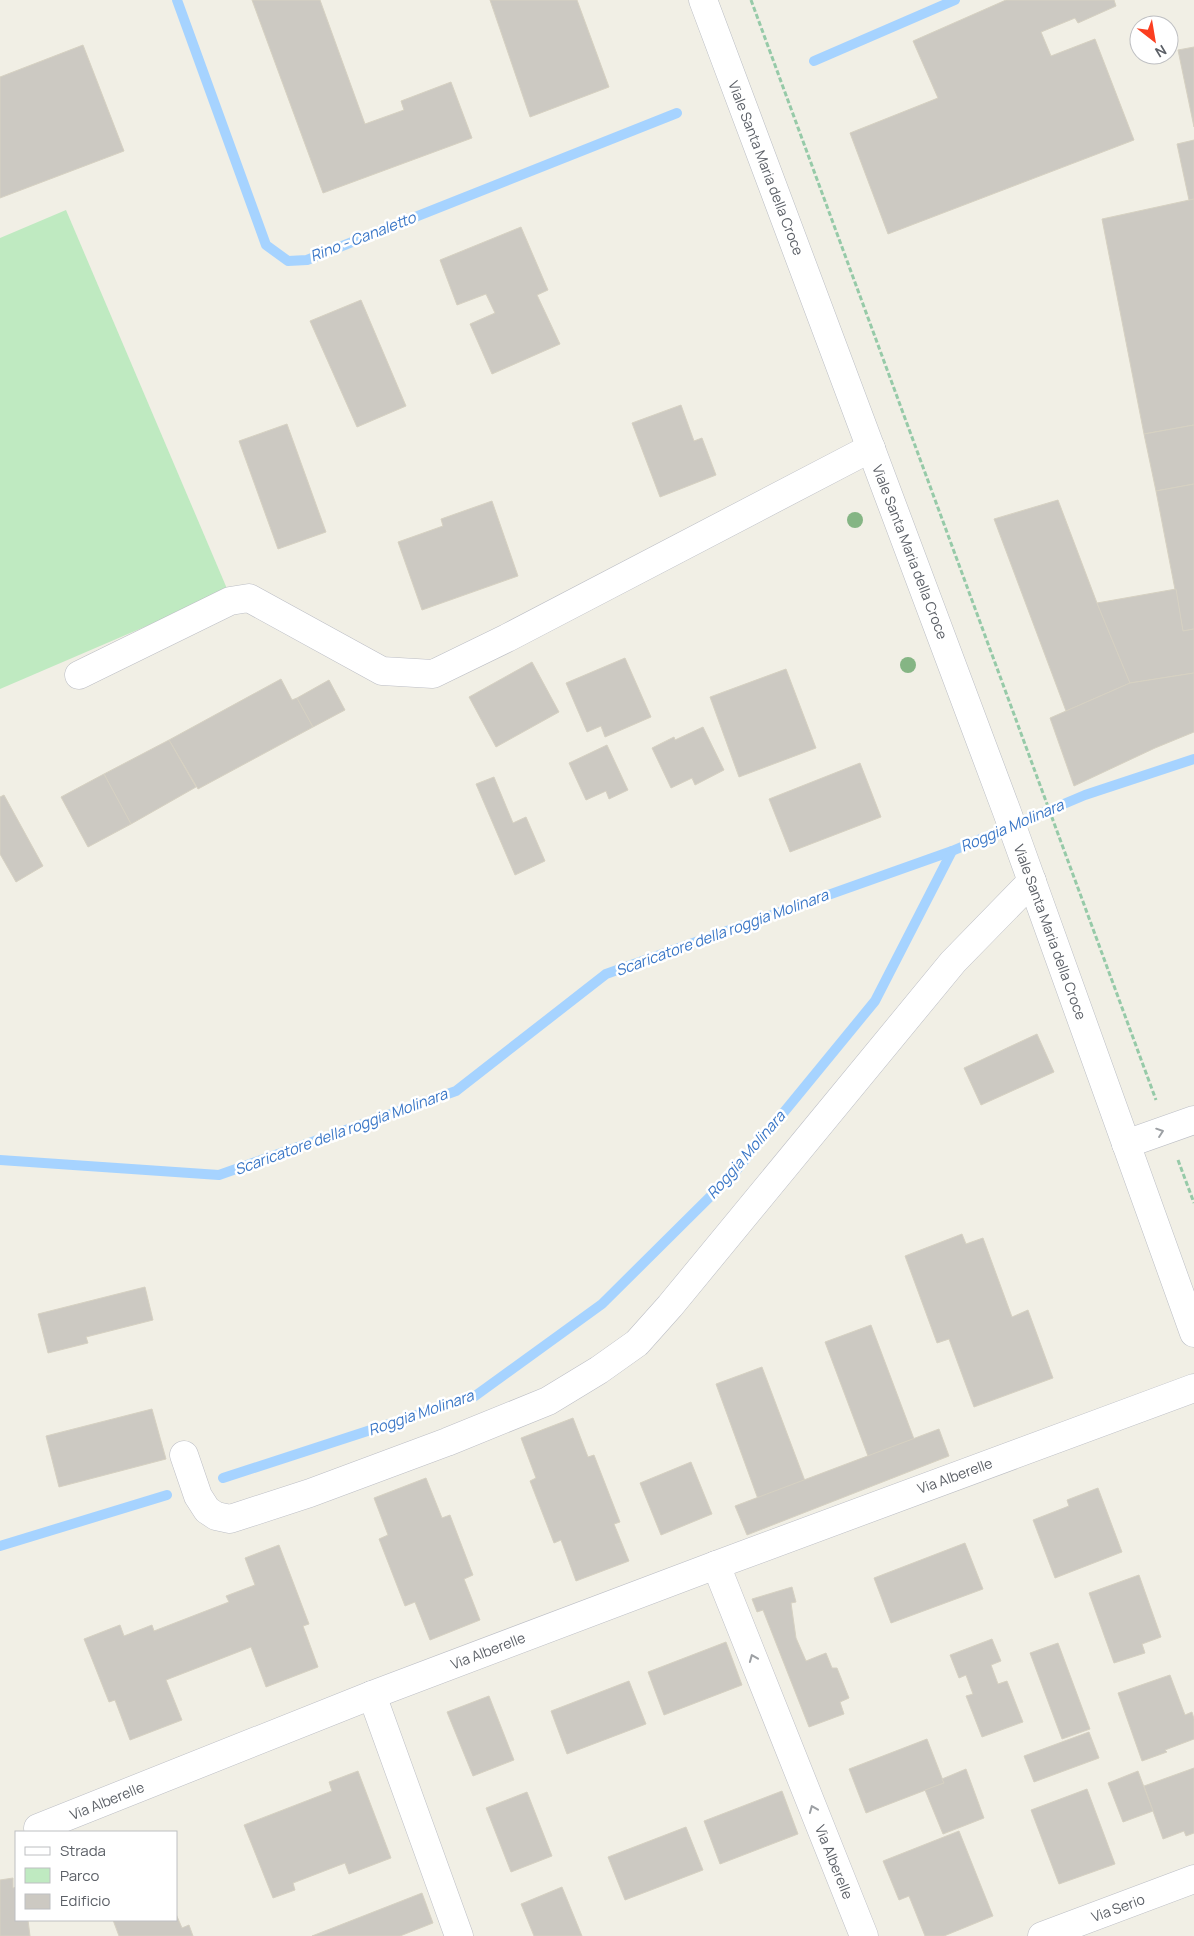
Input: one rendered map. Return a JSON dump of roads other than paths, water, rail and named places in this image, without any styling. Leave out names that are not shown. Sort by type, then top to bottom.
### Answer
[{"type":"street","name":"Viale Santa Maria della Croce","points":[[703,0],[1017,839],[1194,1333]]},
{"type":"street","name":"Viale Santa Maria della Croce","points":[[78,675],[230,601],[249,598],[382,671],[433,674],[508,638],[871,448]]},
{"type":"street","points":[[184,1455],[198,1496],[207,1510],[216,1516],[230,1519],[310,1493],[548,1402],[598,1370],[637,1343],[670,1306],[953,962],[1032,881]]},
{"type":"street","points":[[1126,1144],[1194,1120]]},
{"type":"street","name":"Via Alberelle","points":[[38,1828],[372,1695],[1194,1388]]},
{"type":"street","name":"Via Alberelle","points":[[716,1565],[864,1936]]},
{"type":"street","points":[[372,1695],[459,1936]]},
{"type":"street","name":"Via Serio","points":[[1042,1936],[1194,1880]]},
{"type":"waterway","name":"Rino - Canaletto","points":[[177,0],[266,245],[288,261],[307,260],[677,113]]},
{"type":"waterway","name":"Rino - Canaletto","points":[[814,61],[955,0]]},
{"type":"waterway","name":"Roggia Molinara","points":[[223,1478],[475,1396],[602,1304],[734,1173],[875,1001],[952,851],[1085,795],[1194,759]]},
{"type":"waterway","name":"Scaricatore della roggia Molinara","points":[[0,1160],[219,1175],[456,1091],[606,974],[952,851]]},
{"type":"waterway","name":"Roggia Molinara","points":[[0,1546],[167,1495]]}]
